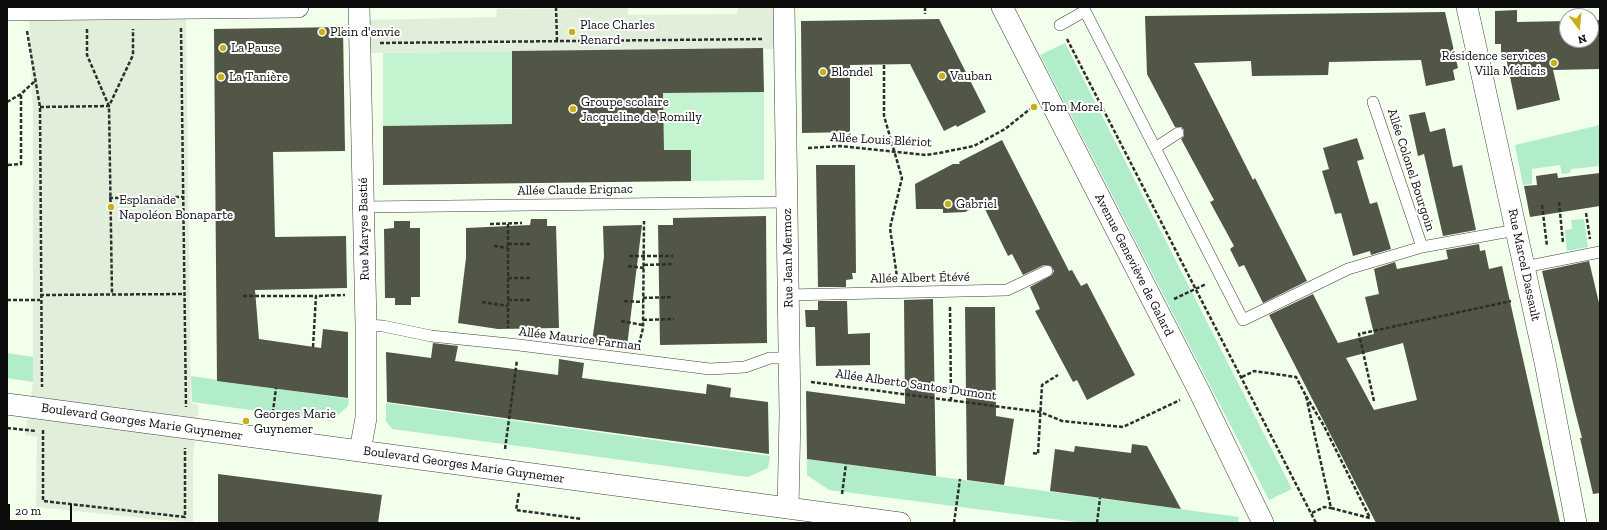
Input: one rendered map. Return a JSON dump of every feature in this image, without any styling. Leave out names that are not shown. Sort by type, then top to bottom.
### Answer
[{"type":"street","points":[[20,9],[132,10],[298,7]]},
{"type":"street","name":"Rue Maryse Bastié","points":[[360,7],[359,43],[366,295],[366,418],[360,451]]},
{"type":"street","name":"Avenue Geneviève de Galard","points":[[1002,7],[1199,391],[1263,523]]},
{"type":"street","name":"Rue Marcel Dassault","points":[[1467,7],[1531,297],[1576,523]]},
{"type":"street","name":"Rue Jean Mermoz","points":[[784,16],[789,379],[793,514]]},
{"type":"street","name":"Boulevard Georges Marie Guynemer","points":[[7,404],[522,473],[793,514],[830,514],[900,523]]},
{"type":"lane","points":[[1060,25],[1085,11],[1243,320],[1348,269],[1422,247],[1516,230]]},
{"type":"lane","name":"Allée Colonel Bourgoin","points":[[1374,102],[1422,247]]},
{"type":"lane","points":[[1154,148],[1178,133]]},
{"type":"lane","name":"Allée Claude Erignac","points":[[364,207],[787,202]]},
{"type":"lane","points":[[1524,267],[1596,252]]},
{"type":"lane","name":"Allée Albert Étévé","points":[[788,295],[1008,290],[1047,271]]},
{"type":"lane","name":"Allée Maurice Farman","points":[[366,325],[383,326],[431,336],[519,345],[710,369],[745,367],[770,358],[789,358]]},
{"type":"path","points":[[556,7],[557,41]]},
{"type":"path","points":[[925,7],[925,14]]},
{"type":"path","points":[[27,30],[40,107],[40,369],[35,408],[42,501],[185,517],[185,294],[181,28],[175,18],[186,9]]},
{"type":"path","points":[[109,106],[133,55],[132,10]]},
{"type":"path","points":[[359,43],[771,39],[771,25],[784,16]]},
{"type":"path","points":[[1060,25],[1316,523]]},
{"type":"path","points":[[87,55],[109,106],[109,198],[112,294]]},
{"type":"path","points":[[884,65],[884,116],[902,178],[890,228],[898,293]]},
{"type":"path","points":[[7,102],[21,94],[36,80]]},
{"type":"path","points":[[8,164],[21,164],[21,94]]},
{"type":"path","points":[[40,107],[109,106]]},
{"type":"path","name":"Allée Louis Blériot","points":[[786,149],[840,146],[926,155],[974,146],[1005,129],[1033,106]]},
{"type":"path","points":[[109,198],[184,197]]},
{"type":"path","points":[[1559,202],[1565,258]]},
{"type":"path","points":[[1542,204],[1549,261]]},
{"type":"path","points":[[1586,213],[1596,252]]},
{"type":"path","points":[[638,350],[643,325],[644,221]]},
{"type":"path","points":[[490,224],[523,223]]},
{"type":"path","points":[[508,224],[508,332]]},
{"type":"path","points":[[508,244],[531,244]]},
{"type":"path","points":[[494,246],[508,248]]},
{"type":"path","points":[[629,256],[672,256]]},
{"type":"path","points":[[628,266],[644,267],[673,264]]},
{"type":"path","points":[[508,278],[531,278]]},
{"type":"path","points":[[1173,300],[1191,290]]},
{"type":"path","points":[[950,292],[951,400]]},
{"type":"path","points":[[40,295],[185,294]]},
{"type":"path","points":[[243,296],[366,295]]},
{"type":"path","points":[[313,347],[316,296]]},
{"type":"path","points":[[643,298],[673,297]]},
{"type":"path","points":[[1374,401],[1359,334],[1531,297]]},
{"type":"path","points":[[7,300],[40,300]]},
{"type":"path","points":[[508,300],[531,300]]},
{"type":"path","points":[[624,300],[643,302]]},
{"type":"path","points":[[482,302],[508,306]]},
{"type":"path","points":[[643,320],[674,319]]},
{"type":"path","points":[[621,321],[643,325]]},
{"type":"path","points":[[505,449],[519,345]]},
{"type":"path","points":[[1242,377],[1254,371],[1296,377],[1324,426],[1370,518],[1324,507],[1312,513]]},
{"type":"path","points":[[1032,453],[1038,454],[1042,385],[1058,375]]},
{"type":"path","name":"Allée Alberto Santos Dumont","points":[[789,379],[1040,412],[1062,421],[1123,427],[1182,399]]},
{"type":"path","points":[[272,419],[276,388]]},
{"type":"path","points":[[1306,396],[1331,508]]},
{"type":"path","points":[[830,514],[832,503],[841,496],[846,464]]},
{"type":"path","points":[[522,473],[516,510],[582,519]]},
{"type":"path","points":[[954,523],[960,480]]},
{"type":"path","points":[[1097,523],[1100,498]]},
{"type":"green space","points":[[1065,43],[1292,489],[1269,500],[1040,55]]},
{"type":"green space","points":[[512,51],[512,124],[383,126],[383,53]]},
{"type":"green space","points":[[764,92],[764,180],[691,181],[691,150],[664,150],[663,93]]},
{"type":"green space","points":[[1600,125],[1600,166],[1571,169],[1570,173],[1562,174],[1560,165],[1532,169],[1532,184],[1523,185],[1515,145]]},
{"type":"green space","points":[[1584,219],[1588,247],[1567,251],[1565,230],[1572,229],[1571,220]]},
{"type":"green space","points":[[7,353],[33,357],[33,382],[7,378]]},
{"type":"green space","points":[[191,376],[349,399],[348,406],[331,421],[192,402]]},
{"type":"green space","points":[[386,403],[770,456],[768,468],[748,477],[392,429],[386,421]]},
{"type":"green space","points":[[807,459],[1239,517],[1238,523],[1085,523],[829,490],[807,475]]},
{"type":"shaded area","name":"Place Charles Renard","points":[[738,7],[774,7],[775,49],[369,53],[369,20],[496,17],[497,9],[628,8],[628,15],[737,14]]},
{"type":"shaded area","name":"Esplanade Napoléon Bonaparte","points":[[29,17],[186,18],[191,403],[199,405],[193,457],[193,523],[36,507],[37,437],[25,435],[33,382],[33,108]]},
{"type":"building","name":"Résidence services Villa Médicis","points":[[1517,10],[1517,22],[1559,21],[1559,48],[1599,48],[1600,20],[1600,69],[1553,70],[1560,100],[1517,110],[1506,58],[1501,58],[1501,44],[1495,44],[1495,11]]},
{"type":"building","points":[[1445,12],[1458,68],[1453,70],[1455,80],[1426,86],[1421,60],[1329,62],[1328,75],[1252,76],[1251,61],[1194,63],[1253,180],[1255,178],[1307,281],[1263,303],[1244,265],[1239,267],[1230,249],[1234,246],[1210,202],[1214,200],[1181,139],[1184,136],[1184,130],[1181,127],[1175,127],[1147,74],[1145,16]]},
{"type":"building","points":[[939,19],[986,112],[957,127],[956,125],[944,131],[910,64],[850,65],[850,132],[802,133],[801,21]]},
{"type":"building","points":[[343,27],[345,151],[273,152],[275,237],[346,236],[347,288],[255,290],[259,339],[321,348],[323,329],[348,332],[348,398],[217,381],[214,29]]},
{"type":"building","name":"Groupe scolaire Jacqueline de Romilly","points":[[763,48],[764,92],[663,93],[664,150],[691,150],[691,181],[383,185],[383,126],[512,124],[512,51]]},
{"type":"building","points":[[1425,112],[1430,132],[1445,128],[1453,167],[1462,165],[1476,230],[1443,236],[1424,154],[1418,156],[1409,115]]},
{"type":"building","points":[[1357,138],[1364,159],[1357,161],[1370,204],[1377,202],[1391,249],[1371,255],[1370,251],[1353,256],[1341,213],[1335,214],[1322,171],[1329,169],[1323,148]]},
{"type":"building","points":[[1002,140],[1069,271],[1072,270],[1081,286],[1087,283],[1135,375],[1087,400],[1077,380],[1073,382],[1035,311],[1040,309],[1030,287],[1052,275],[1054,271],[1051,266],[1044,265],[1023,275],[1012,254],[1008,256],[982,203],[965,212],[943,213],[943,209],[916,209],[915,184],[953,164],[960,164],[959,162]]},
{"type":"building","points":[[816,165],[855,165],[856,273],[852,273],[853,279],[846,280],[846,287],[818,287]]},
{"type":"building","points":[[1557,173],[1558,178],[1600,173],[1600,206],[1530,217],[1524,186],[1537,185],[1536,176]]},
{"type":"building","points":[[766,216],[767,343],[660,345],[658,225],[673,225],[673,218]]},
{"type":"building","points":[[531,219],[547,219],[547,226],[556,226],[559,328],[498,329],[458,323],[466,258],[466,228],[530,225]]},
{"type":"building","points":[[394,221],[410,221],[410,228],[420,228],[420,297],[411,297],[411,305],[395,305],[395,298],[385,298],[384,229],[394,228]]},
{"type":"building","points":[[642,225],[627,346],[592,342],[604,257],[603,226]]},
{"type":"building","points":[[1479,244],[1480,251],[1485,250],[1489,269],[1502,266],[1560,523],[1376,523],[1269,315],[1313,294],[1338,343],[1374,334],[1365,297],[1379,294],[1374,269],[1395,262],[1397,269],[1448,259],[1446,250]],"holes":[[[1403,343],[1417,400],[1374,410],[1346,358]]]},
{"type":"building","points":[[1589,261],[1600,307],[1600,493],[1593,494],[1580,438],[1582,438],[1542,271]]},
{"type":"building","points":[[933,299],[936,476],[807,459],[806,391],[905,404],[904,300]]},
{"type":"building","points":[[818,301],[847,301],[848,334],[870,333],[870,365],[816,366],[815,327],[806,327],[805,310],[818,310]]},
{"type":"building","points":[[965,307],[995,307],[996,416],[1014,419],[1004,485],[967,480]]},
{"type":"building","points":[[433,343],[458,346],[455,361],[558,375],[559,359],[584,363],[582,378],[706,394],[707,384],[731,388],[730,397],[768,402],[769,454],[387,402],[386,352],[431,358]]},
{"type":"building","points":[[1132,444],[1147,446],[1181,509],[1050,491],[1055,449],[1074,452],[1075,446],[1131,453]]},
{"type":"building","points":[[218,474],[382,495],[378,523],[218,523]]},
{"type":"place","name":"Plein d'envie","points":[[322,32]]},
{"type":"place","name":"Place Charles Renard","points":[[572,32]]},
{"type":"place","name":"La Pause","points":[[223,48]]},
{"type":"place","name":"Résidence services Villa Médicis","points":[[1554,63]]},
{"type":"place","name":"Blondel","points":[[823,72]]},
{"type":"place","name":"Vauban","points":[[942,76]]},
{"type":"place","name":"La Tanière","points":[[221,77]]},
{"type":"place","name":"Tom Morel","points":[[1034,107]]},
{"type":"place","name":"Groupe scolaire Jacqueline de Romilly","points":[[573,109]]},
{"type":"place","name":"Gabriel","points":[[948,204]]},
{"type":"place","name":"Esplanade Napoléon Bonaparte","points":[[111,207]]},
{"type":"place","name":"Georges Marie Guynemer","points":[[246,421]]}]
